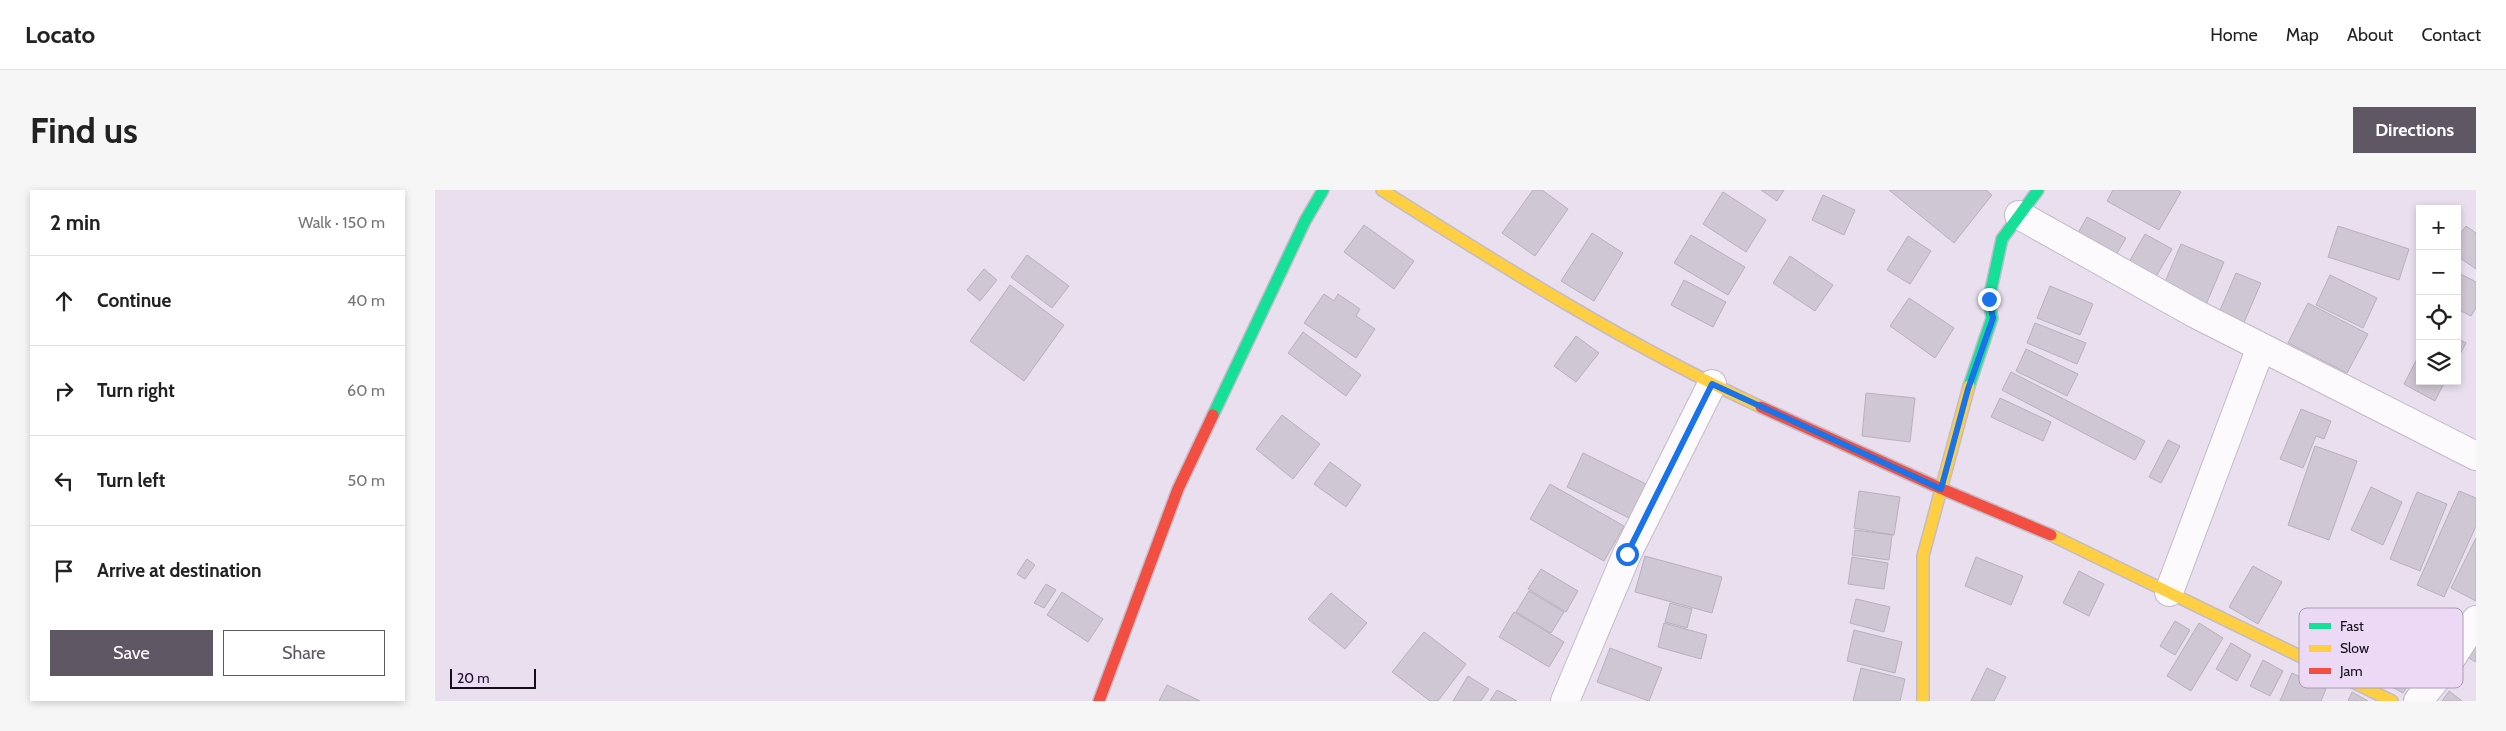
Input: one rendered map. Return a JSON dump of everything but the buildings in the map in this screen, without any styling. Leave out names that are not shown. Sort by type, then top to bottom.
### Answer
[{"type":"street","points":[[1099,701],[1178,489],[1305,221],[1323,190]]},
{"type":"street","points":[[1382,190],[1547,294],[1712,384],[1941,489],[2040,529],[2299,656]]},
{"type":"street","points":[[1923,701],[1923,556],[1968,389],[1993,318],[1989,299],[2001,240],[2038,190]]},
{"type":"street","points":[[2019,215],[2194,313],[2476,456]]},
{"type":"street","points":[[2169,592],[2261,347]]},
{"type":"street","points":[[1565,701],[1627,554],[1712,384]]},
{"type":"street","points":[[2463,640],[2476,620]]},
{"type":"street","points":[[2365,688],[2392,701]]},
{"type":"street","points":[[2418,701],[2429,688]]},
{"type":"traffic: fast","points":[[1213,415],[1305,221],[1323,190]]},
{"type":"traffic: fast","points":[[1969,386],[1992,318],[1989,299],[2002,239],[2038,190]]},
{"type":"traffic: slow","points":[[1382,190],[1568,305],[1663,358],[1761,407]]},
{"type":"traffic: slow","points":[[1923,701],[1923,556],[1969,386]]},
{"type":"traffic: slow","points":[[2051,535],[2299,656]]},
{"type":"traffic: slow","points":[[2365,688],[2392,701]]},
{"type":"traffic: jam","points":[[1761,407],[1942,489],[2051,535]]},
{"type":"traffic: jam","points":[[1099,701],[1178,489],[1213,415]]},
{"type":"route","points":[[1627,554],[1712,384],[1941,489],[1968,389],[1993,318],[1989,299]]}]
